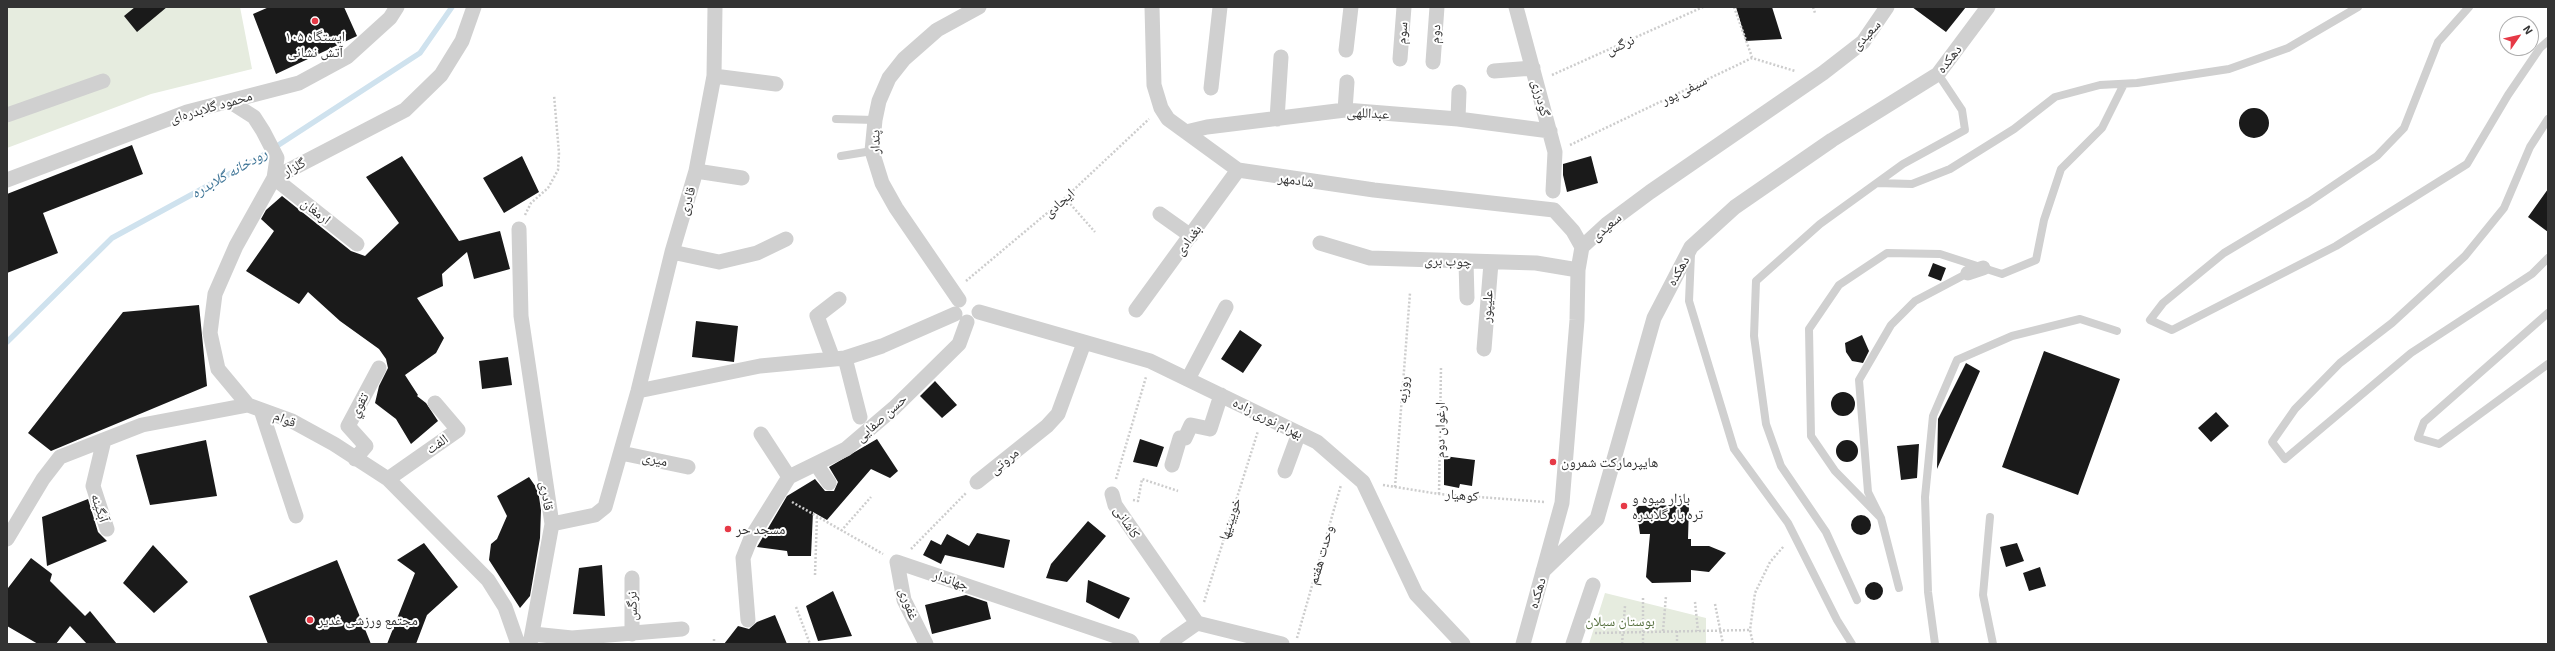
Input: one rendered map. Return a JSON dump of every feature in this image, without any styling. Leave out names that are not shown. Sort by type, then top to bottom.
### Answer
[{"type":"street","name":"محمود گلابدره‌ای","points":[[7,180],[187,112],[299,83],[347,57],[390,18],[396,7]]},
{"type":"street","name":"گلزار","points":[[254,408],[218,369],[210,333],[215,294],[236,246],[274,178],[405,110],[440,75],[462,41],[474,7]]},
{"type":"street","name":"قادری","points":[[552,524],[595,515],[605,507],[638,391],[672,252],[696,171],[714,76],[715,7]]},
{"type":"street","name":"پندار","points":[[958,307],[882,183],[872,151],[875,120],[879,101],[889,78],[904,59],[938,30],[979,7]]},
{"type":"street","name":"شادمهر","points":[[1152,7],[1154,85],[1161,108],[1168,119],[1238,170],[1374,190],[1554,210],[1573,231],[1582,247]]},
{"type":"street","points":[[1211,88],[1220,7]]},
{"type":"street","points":[[1346,50],[1351,7]]},
{"type":"street","name":"سوم","points":[[1400,59],[1404,7]]},
{"type":"street","name":"دوم","points":[[1433,62],[1437,7]]},
{"type":"street","name":"گودرزی","points":[[1516,7],[1555,152],[1553,191]]},
{"type":"street","name":"سعیدی","points":[[1542,572],[1562,504],[1577,320],[1578,270],[1582,247],[1607,224],[1650,192],[1816,78],[1863,42],[1888,7]]},
{"type":"street","name":"دهکده","points":[[1523,644],[1542,572],[1597,519],[1654,318],[1691,247],[1741,202],[1832,140],[1938,74],[1988,7]]},
{"type":"street","points":[[1277,119],[1281,57]]},
{"type":"street","points":[[1494,72],[1535,75]]},
{"type":"street","points":[[714,76],[776,84]]},
{"type":"street","points":[[7,114],[103,81]]},
{"type":"street","points":[[1345,110],[1347,82]]},
{"type":"street","points":[[1458,119],[1459,92]]},
{"type":"street","points":[[229,101],[254,117],[263,131],[277,158],[274,178]]},
{"type":"street","name":"عبداللهی","points":[[1186,132],[1207,126],[1345,110],[1458,119],[1550,131]]},
{"type":"street","name":"بغدادی","points":[[1136,310],[1238,170]]},
{"type":"street","points":[[696,171],[742,178]]},
{"type":"street","name":"ارمغان","points":[[274,178],[358,244]]},
{"type":"street","points":[[1160,214],[1191,236]]},
{"type":"street","name":"قادری","points":[[519,229],[521,316],[552,524],[531,639]]},
{"type":"street","points":[[672,252],[719,262],[757,253],[786,239]]},
{"type":"street","name":"چوب بری","points":[[1320,243],[1370,258],[1491,263],[1536,263],[1578,270]]},
{"type":"street","points":[[1466,262],[1467,298]]},
{"type":"street","name":"علیپور","points":[[1484,349],[1491,263]]},
{"type":"street","points":[[1968,273],[1983,268]]},
{"type":"street","points":[[638,391],[760,366],[839,359],[882,346],[958,307],[966,298],[974,300],[979,312],[974,319],[958,307]]},
{"type":"street","points":[[839,299],[817,316],[839,359],[860,417]]},
{"type":"street","name":"حسن صفایی","points":[[789,477],[846,449],[894,408],[959,344],[958,307]]},
{"type":"street","points":[[1188,379],[1226,307]]},
{"type":"street","name":"بهرام نوری زاده","points":[[979,312],[1150,361],[1317,442],[1363,482],[1416,594],[1463,644]]},
{"type":"street","name":"مروتی","points":[[977,482],[1047,426],[1058,414],[1084,343]]},
{"type":"street","name":"تقوي","points":[[355,459],[366,446],[348,426],[379,368]]},
{"type":"street","points":[[1172,465],[1180,438],[1185,438],[1191,425],[1210,429],[1221,395]]},
{"type":"street","name":"الفت","points":[[388,479],[458,430],[434,403]]},
{"type":"street","points":[[9,531],[60,457],[142,425],[254,408],[296,516]]},
{"type":"street","name":"قوام","points":[[254,408],[292,421],[334,444],[388,479],[488,580],[505,606],[518,644]]},
{"type":"street","points":[[1285,471],[1299,433]]},
{"type":"street","points":[[748,620],[743,558],[751,538],[780,495],[789,477],[761,434]]},
{"type":"street","name":"آبگینه","points":[[104,440],[93,486],[107,529]]},
{"type":"street","name":"میری","points":[[621,453],[688,467]]},
{"type":"street","points":[[816,464],[829,483]]},
{"type":"street","name":"کاشانی","points":[[1112,494],[1115,505],[1197,623]]},
{"type":"street","name":"غفوری","points":[[897,562],[904,600],[926,644]]},
{"type":"street","name":"جهاندار","points":[[897,562],[1123,638],[1132,644]]},
{"type":"street","name":"نرگس","points":[[632,578],[632,634]]},
{"type":"street","points":[[1575,638],[1593,585]]},
{"type":"street","points":[[1167,644],[1197,623],[1282,644]]},
{"type":"street","points":[[531,639],[572,638],[682,629]]},
{"type":"lane","points":[[1877,183],[1912,184],[1944,171],[2014,130],[2055,97],[2100,85],[2124,84],[2229,69],[2288,48],[2358,7]]},
{"type":"lane","points":[[2469,7],[2438,42],[2404,128],[2377,156],[2309,202],[2224,253],[2163,304],[2150,320],[2172,330],[2336,246],[2467,164],[2508,95],[2540,48],[2548,41]]},
{"type":"lane","points":[[1857,600],[1826,532],[1781,466],[1766,424],[1754,336],[1756,281],[1820,224],[1904,164],[1965,130],[1962,110],[1938,74]]},
{"type":"lane","points":[[1881,518],[1835,471],[1811,436],[1810,329],[1839,285],[1887,253],[1940,254],[2002,274],[2036,260],[2044,220],[2061,169],[2102,128],[2124,84]]},
{"type":"lane","points":[[836,119],[875,120]]},
{"type":"lane","points":[[2548,119],[2530,147],[2504,208],[2465,256],[2392,323],[2340,363],[2295,409],[2272,442],[2285,459],[2411,353],[2532,274],[2548,258]]},
{"type":"lane","points":[[841,156],[872,151]]},
{"type":"lane","points":[[1691,247],[1689,301],[1734,449],[1788,523],[1837,620],[1852,644]]},
{"type":"lane","points":[[1899,588],[1881,518],[1868,492],[1859,380],[1891,325],[1915,300],[1968,273]]},
{"type":"lane","points":[[2548,313],[2424,422],[2418,438],[2439,444],[2548,364]]},
{"type":"lane","points":[[1935,644],[1928,592],[1925,497],[1933,416],[1957,360],[2012,336],[2080,319],[2117,331]]},
{"type":"lane","points":[[1990,518],[1983,595],[1993,644]]},
{"type":"path","name":"نرگس","points":[[1535,75],[1703,7]]},
{"type":"path","points":[[1734,7],[1752,58],[1816,78]]},
{"type":"path","points":[[1813,7],[1815,13]]},
{"type":"path","name":"سیفی پور","points":[[1555,152],[1752,58]]},
{"type":"path","points":[[519,229],[531,202],[548,188],[558,170],[559,153],[554,95]]},
{"type":"path","name":"ایجادی","points":[[958,307],[1065,198],[1161,108]]},
{"type":"path","points":[[1065,198],[1095,232]]},
{"type":"path","name":"روزبه","points":[[1395,487],[1410,293]]},
{"type":"path","name":"کاشانی","points":[[1112,494],[1150,361]]},
{"type":"path","name":"ارغوان دوم","points":[[1439,494],[1441,367]]},
{"type":"path","name":"خویینیها","points":[[1197,623],[1264,416]]},
{"type":"path","name":"وحدت هفتم","points":[[1296,644],[1346,467]]},
{"type":"path","points":[[1112,494],[1138,501],[1142,479],[1178,491]]},
{"type":"path","name":"مروتی","points":[[897,562],[977,482]]},
{"type":"path","name":"کوهیار","points":[[1363,482],[1439,494],[1562,504]]},
{"type":"path","points":[[780,495],[897,562]]},
{"type":"path","points":[[841,531],[871,497]]},
{"type":"path","points":[[816,575],[817,516]]},
{"type":"path","points":[[1754,644],[1750,630],[1755,593],[1770,562],[1794,535]]},
{"type":"path","points":[[1663,631],[1666,596]]},
{"type":"path","points":[[1643,644],[1644,597]]},
{"type":"path","points":[[1695,602],[1698,631]]},
{"type":"path","points":[[1715,604],[1723,644]]},
{"type":"path","points":[[1622,644],[1625,606]]},
{"type":"path","points":[[796,607],[810,644]]},
{"type":"path","points":[[1575,638],[1622,632],[1750,630]]},
{"type":"path","points":[[1677,631],[1677,644]]},
{"type":"path","points":[[714,639],[714,644]]},
{"type":"green space","points":[[7,7],[240,7],[252,69],[151,94],[7,148]]},
{"type":"green space","name":"بوستان سبلان","points":[[1605,593],[1706,618],[1706,644],[1589,644]]},
{"type":"building","points":[[135,7],[167,7],[137,32],[124,16]]},
{"type":"building","points":[[269,7],[344,7],[357,36],[276,74],[253,14]]},
{"type":"building","points":[[1736,7],[1772,7],[1782,39],[1746,41]]},
{"type":"building","points":[[1912,7],[1966,7],[1946,32]]},
{"type":"building","points":[[2254,108],[2265,112],[2269,123],[2265,134],[2254,138],[2243,134],[2239,123],[2243,112]]},
{"type":"building","points":[[132,145],[143,174],[43,213],[58,253],[7,273],[7,194]]},
{"type":"building","points":[[402,156],[459,241],[500,231],[510,269],[474,279],[467,252],[442,274],[443,286],[417,298],[444,338],[436,353],[405,375],[418,395],[417,396],[426,403],[438,421],[411,444],[396,419],[375,403],[379,386],[388,368],[386,359],[379,349],[340,321],[308,292],[299,304],[246,271],[274,231],[261,219],[266,210],[282,196],[351,251],[365,256],[399,223],[366,177]]},
{"type":"building","points":[[522,156],[539,192],[504,213],[483,178]]},
{"type":"building","points":[[1591,156],[1598,183],[1567,192],[1563,175],[1563,164]]},
{"type":"building","points":[[2548,189],[2548,232],[2528,217]]},
{"type":"building","points":[[1933,263],[1946,268],[1941,281],[1928,276]]},
{"type":"building","points":[[199,305],[207,386],[51,451],[28,433],[123,312]]},
{"type":"building","points":[[696,321],[738,326],[734,362],[692,357]]},
{"type":"building","points":[[1240,330],[1262,345],[1243,373],[1221,359]]},
{"type":"building","points":[[1862,335],[1869,351],[1863,363],[1852,361],[1846,352],[1845,343]]},
{"type":"building","points":[[2044,351],[2120,379],[2078,495],[2002,467]]},
{"type":"building","points":[[508,357],[512,385],[482,389],[479,361]]},
{"type":"building","points":[[1966,363],[1980,371],[1937,469],[1938,419]]},
{"type":"building","points":[[935,381],[957,405],[942,418],[920,396]]},
{"type":"building","points":[[1843,392],[1852,395],[1855,404],[1852,413],[1843,416],[1834,413],[1831,404],[1834,395]]},
{"type":"building","points":[[2216,412],[2229,426],[2211,442],[2198,428]]},
{"type":"building","points":[[877,439],[898,471],[890,478],[871,469],[827,520],[813,512],[811,556],[788,556],[787,551],[757,547],[787,496],[815,479],[825,491],[834,491],[838,482],[829,467]]},
{"type":"building","points":[[1140,439],[1164,447],[1157,467],[1133,462]]},
{"type":"building","points":[[206,440],[217,496],[150,505],[136,455]]},
{"type":"building","points":[[1843,440],[1851,440],[1858,447],[1858,455],[1851,462],[1843,462],[1836,455],[1836,447]]},
{"type":"building","points":[[1919,444],[1917,478],[1901,480],[1897,446]]},
{"type":"building","points":[[1444,456],[1475,460],[1472,486],[1460,484],[1459,488],[1444,485]]},
{"type":"building","points":[[529,477],[538,490],[541,510],[540,538],[530,596],[520,608],[489,560],[491,544],[497,539],[507,516],[497,496]]},
{"type":"building","points":[[88,499],[98,532],[107,541],[47,566],[42,517]]},
{"type":"building","points":[[1689,505],[1688,539],[1691,539],[1691,546],[1709,546],[1726,553],[1709,572],[1691,570],[1691,582],[1652,583],[1646,577],[1650,534],[1640,534],[1636,506]]},
{"type":"building","points":[[1861,515],[1868,518],[1871,525],[1868,532],[1861,535],[1854,532],[1851,525],[1854,518]]},
{"type":"building","points":[[1088,521],[1106,536],[1067,582],[1046,578],[1051,564]]},
{"type":"building","points":[[977,533],[1010,540],[1004,568],[945,555],[941,564],[923,555],[931,540],[941,545],[947,534],[969,546]]},
{"type":"building","points":[[424,543],[458,587],[427,615],[416,644],[387,644],[415,573],[397,560]]},
{"type":"building","points":[[2017,543],[2024,561],[2006,567],[2000,547]]},
{"type":"building","points":[[153,545],[188,582],[154,613],[123,583]]},
{"type":"building","points":[[31,558],[52,574],[50,581],[85,616],[90,611],[117,644],[87,644],[70,626],[56,644],[38,644],[7,626],[8,588]]},
{"type":"building","name":"مجتمع ورزشی غدیر","points":[[337,560],[371,644],[268,644],[249,596]]},
{"type":"building","points":[[602,565],[605,616],[573,614],[579,568]]},
{"type":"building","points":[[2040,567],[2046,586],[2029,591],[2023,573]]},
{"type":"building","points":[[1088,580],[1130,598],[1119,619],[1086,602]]},
{"type":"building","points":[[1874,582],[1880,585],[1883,591],[1880,597],[1874,600],[1868,597],[1865,591],[1868,585]]},
{"type":"building","points":[[833,591],[852,636],[818,641],[806,606]]},
{"type":"building","points":[[966,595],[987,602],[991,619],[932,634],[925,605]]},
{"type":"building","points":[[775,615],[787,644],[724,644],[738,626],[749,629],[757,622]]},
{"type":"waterway","name":"رودخانه گلابدره","points":[[7,342],[112,238],[257,159],[420,53],[452,7]]},
{"type":"place","name":"ایستگاه ۱۰۵ آتش نشانی","points":[[315,21]]},
{"type":"place","name":"هایپرمارکت شمرون","points":[[1553,462]]},
{"type":"place","name":"بازار میوه و تره بار گلابدره","points":[[1624,506]]},
{"type":"place","name":"مسجد حر","points":[[728,529]]},
{"type":"place","name":"مجتمع ورزشی غدیر","points":[[310,620]]}]
